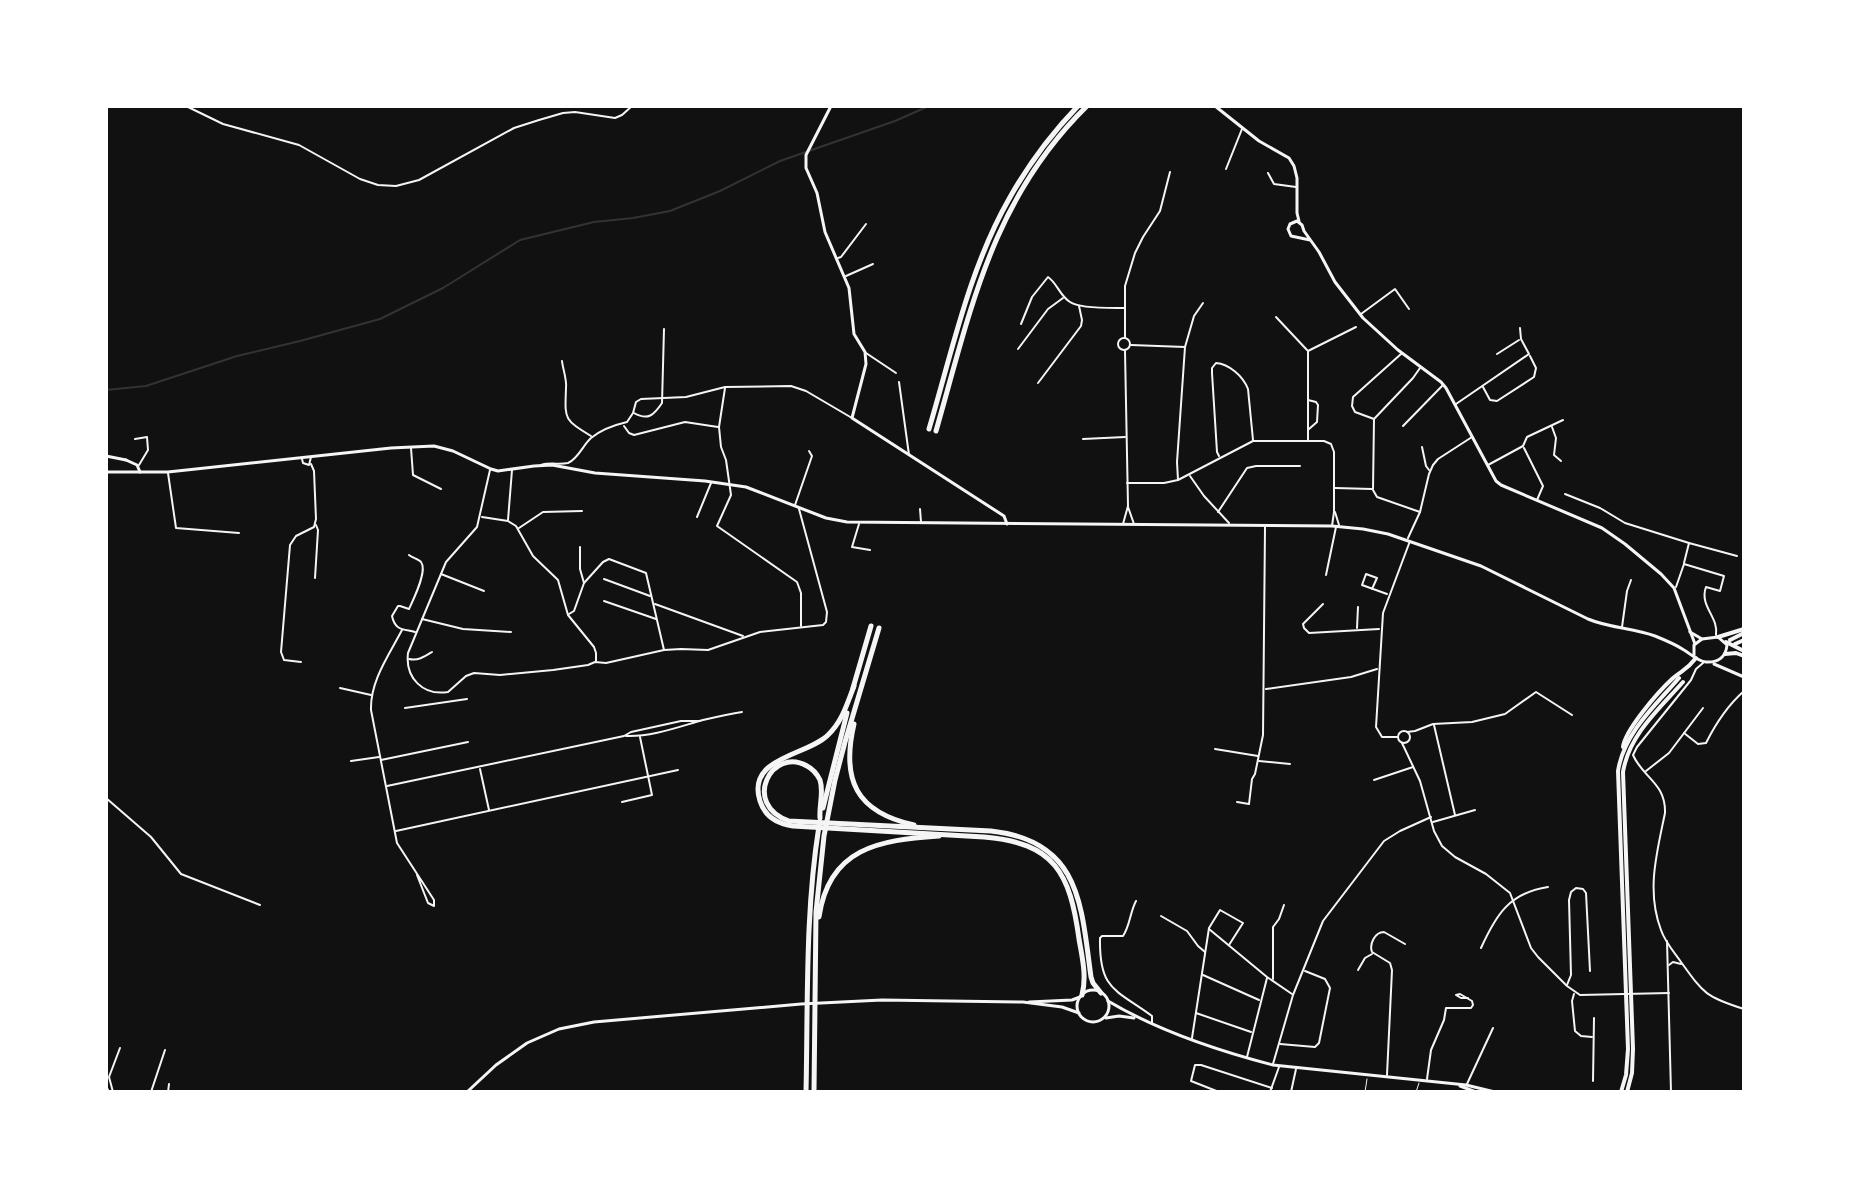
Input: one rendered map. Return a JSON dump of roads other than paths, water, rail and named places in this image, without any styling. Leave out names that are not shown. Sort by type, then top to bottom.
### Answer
[{"type":"highway","points":[[933,430],[973,283],[990,237],[1021,177],[1078,106]]},
{"type":"highway","points":[[1052,140],[1087,106]]},
{"type":"highway","points":[[820,818],[871,626]]},
{"type":"highway","points":[[817,934],[818,891],[826,823],[838,768],[879,628]]},
{"type":"highway","points":[[854,686],[841,719],[828,736],[812,747],[774,763],[765,772],[759,791],[760,801],[769,815],[782,823],[999,838],[1021,843],[1045,856],[1068,885],[1074,905],[1085,984],[1081,996]]},
{"type":"highway","points":[[854,712],[848,759],[859,793],[871,807],[885,816],[923,827]]},
{"type":"highway","points":[[803,824],[776,815],[765,798],[767,778],[785,763],[804,764],[816,774],[822,790],[811,887],[814,1092]]},
{"type":"highway","points":[[843,826],[991,831],[1014,834],[1036,843],[1054,857],[1070,877],[1078,896],[1091,977],[1101,993]]},
{"type":"highway","points":[[806,1092],[812,971],[817,934],[821,906],[836,872],[851,857],[868,847],[895,840],[952,835]]},
{"type":"main road","points":[[831,106],[805,163],[819,199],[825,232],[851,295],[854,334],[865,352],[866,364],[852,418],[1004,516],[1007,524]]},
{"type":"main road","points":[[1215,106],[1265,145],[1289,158],[1296,171],[1298,187],[1296,222],[1289,227],[1289,231],[1291,236],[1310,240]]},
{"type":"main road","points":[[1296,222],[1303,227],[1340,290],[1360,315],[1443,384],[1497,483],[1607,531],[1674,588],[1694,645],[1695,657],[1688,675],[1670,681],[1632,727],[1624,742],[1618,771],[1628,1060],[1624,1092]]},
{"type":"main road","points":[[1298,237],[1304,231]]},
{"type":"main road","points":[[106,472],[168,472],[410,446],[443,448],[491,469],[558,466],[595,473],[730,484],[760,491],[833,520],[860,523],[1335,526],[1381,532],[1488,569],[1595,622],[1654,636],[1704,662],[1718,660],[1725,655],[1744,654]]},
{"type":"main road","points":[[106,456],[138,465]]},
{"type":"main road","points":[[126,460],[131,470]]},
{"type":"main road","points":[[131,470],[138,465]]},
{"type":"main road","points":[[138,465],[140,473]]},
{"type":"main road","points":[[1683,649],[1702,639],[1744,631]]},
{"type":"main road","points":[[1728,669],[1725,655],[1728,641],[1744,631]]},
{"type":"main road","points":[[1690,632],[1702,639]]},
{"type":"main road","points":[[1717,636],[1744,654]]},
{"type":"main road","points":[[1735,644],[1744,641]]},
{"type":"main road","points":[[1710,662],[1744,677]]},
{"type":"main road","points":[[1623,750],[1634,731],[1681,680],[1637,735],[1627,754],[1623,772],[1633,1049],[1632,1073],[1624,1092]]},
{"type":"main road","points":[[467,1092],[496,1065],[527,1043],[550,1032],[586,1023],[851,1001],[1072,1000],[1093,990],[1152,1024],[1273,1065],[1457,1084],[1495,1092]]},
{"type":"main road","points":[[1081,996],[1077,1005],[1085,1020],[1091,1022],[1119,1016],[1138,1018]]},
{"type":"main road","points":[[1101,1020],[1108,1009],[1108,1001]]},
{"type":"main road","points":[[1023,1002],[1062,1007],[1079,1013]]},
{"type":"main road","points":[[1464,1086],[1473,1092],[1484,1089]]},
{"type":"main road","points":[[1464,1086],[1465,1092]]},
{"type":"street","points":[[186,106],[223,124],[299,145],[360,179],[378,185],[396,186],[419,180],[514,128],[563,113],[615,118],[632,106]]},
{"type":"street","points":[[1226,169],[1243,129]]},
{"type":"street","points":[[1125,338],[1125,286],[1135,253],[1160,211],[1170,172]]},
{"type":"street","points":[[1268,173],[1272,183],[1298,187]]},
{"type":"street","points":[[837,259],[866,224]]},
{"type":"street","points":[[845,277],[873,264]]},
{"type":"street","points":[[1021,324],[1032,297],[1044,280],[1050,277],[1071,303],[1125,308]]},
{"type":"street","points":[[1360,315],[1395,289],[1409,309]]},
{"type":"street","points":[[1018,349],[1048,309],[1064,297]]},
{"type":"street","points":[[1178,480],[1185,347],[1194,316],[1203,303]]},
{"type":"street","points":[[1038,383],[1081,326],[1079,305]]},
{"type":"street","points":[[1276,317],[1308,351],[1308,440]]},
{"type":"street","points":[[1308,351],[1356,327]]},
{"type":"street","points":[[1482,386],[1490,400],[1495,402],[1534,377],[1536,368],[1521,339],[1520,328]]},
{"type":"street","points":[[633,413],[641,418],[649,416],[663,399],[664,329]]},
{"type":"street","points":[[1125,338],[1131,345]]},
{"type":"street","points":[[1125,338],[1118,344],[1125,351]]},
{"type":"street","points":[[1497,354],[1521,339]]},
{"type":"street","points":[[1131,345],[1185,347]]},
{"type":"street","points":[[1125,351],[1131,345]]},
{"type":"street","points":[[1125,351],[1128,506],[1134,525]]},
{"type":"street","points":[[865,352],[896,373]]},
{"type":"street","points":[[1374,419],[1355,412],[1353,397],[1402,353]]},
{"type":"street","points":[[1456,404],[1529,354]]},
{"type":"street","points":[[562,361],[566,381],[566,414],[571,423],[592,437]]},
{"type":"street","points":[[1220,457],[1217,452],[1212,373],[1214,365],[1218,363],[1227,366],[1246,383],[1253,441]]},
{"type":"street","points":[[1420,512],[1377,497],[1373,489],[1374,419],[1421,367]]},
{"type":"street","points":[[899,382],[909,456]]},
{"type":"street","points":[[1403,426],[1443,384]]},
{"type":"street","points":[[540,465],[570,462],[592,437],[627,422],[639,400],[686,397],[725,387],[795,386],[852,418]]},
{"type":"street","points":[[725,387],[719,427],[731,495],[717,526],[797,582],[801,593],[801,626]]},
{"type":"street","points":[[1308,400],[1318,405],[1317,422],[1308,429]]},
{"type":"street","points":[[1487,465],[1523,446],[1527,437],[1563,420]]},
{"type":"street","points":[[623,423],[632,435],[685,422],[719,427]]},
{"type":"street","points":[[1551,426],[1556,435],[1554,455],[1561,461]]},
{"type":"street","points":[[135,439],[147,437],[148,450],[138,465]]},
{"type":"street","points":[[1083,439],[1126,437]]},
{"type":"street","points":[[1398,737],[1382,737],[1377,730],[1381,628],[1388,595],[1420,512],[1430,470],[1438,459],[1473,437]]},
{"type":"street","points":[[1127,483],[1178,480],[1253,441],[1326,442],[1334,452],[1335,488],[1335,526],[1326,575]]},
{"type":"street","points":[[410,446],[413,475],[441,489]]},
{"type":"street","points":[[1523,446],[1543,486],[1536,501]]},
{"type":"street","points":[[1422,447],[1426,466],[1430,470]]},
{"type":"street","points":[[491,469],[476,530],[449,557],[407,658],[416,683],[426,690],[440,693],[452,690],[466,676],[474,673],[500,675],[541,671],[606,663],[664,650],[708,650],[760,632],[821,626],[826,622],[827,612],[797,507],[812,456],[809,451]]},
{"type":"street","points":[[311,456],[315,524],[318,530],[315,578]]},
{"type":"street","points":[[301,457],[305,465],[311,464]]},
{"type":"street","points":[[1218,512],[1247,468],[1300,466]]},
{"type":"street","points":[[1177,467],[1230,526]]},
{"type":"street","points":[[508,521],[512,470]]},
{"type":"street","points":[[168,472],[176,528],[239,533]]},
{"type":"street","points":[[697,517],[712,482]]},
{"type":"street","points":[[1335,488],[1373,489]]},
{"type":"street","points":[[1565,494],[1635,527],[1737,556]]},
{"type":"street","points":[[1123,525],[1128,506]]},
{"type":"street","points":[[920,509],[922,523]]},
{"type":"street","points":[[518,528],[543,512],[582,511]]},
{"type":"street","points":[[1334,512],[1335,526]]},
{"type":"street","points":[[481,517],[508,521],[518,528],[533,556],[560,583],[568,615],[594,647],[595,662]]},
{"type":"street","points":[[860,523],[852,547],[870,550]]},
{"type":"street","points":[[301,662],[281,658],[290,550],[292,540],[315,524]]},
{"type":"street","points":[[1237,802],[1249,804],[1263,735],[1265,526]]},
{"type":"street","points":[[1674,588],[1689,543]]},
{"type":"street","points":[[580,547],[580,569],[584,583]]},
{"type":"street","points":[[409,555],[421,562],[424,568],[409,609],[400,606],[393,612],[395,624],[402,630],[416,633]]},
{"type":"street","points":[[568,615],[574,611],[584,583],[603,562],[613,559],[646,573],[664,650]]},
{"type":"street","points":[[1684,564],[1724,576],[1720,591],[1706,587],[1703,594],[1717,626],[1717,636]]},
{"type":"street","points":[[440,574],[484,591]]},
{"type":"street","points":[[604,579],[651,596]]},
{"type":"street","points":[[1621,628],[1631,580]]},
{"type":"street","points":[[1372,589],[1388,595]]},
{"type":"street","points":[[604,601],[657,619]]},
{"type":"street","points":[[654,604],[744,637]]},
{"type":"street","points":[[1323,604],[1303,624],[1309,633],[1381,628]]},
{"type":"street","points":[[1357,630],[1358,607]]},
{"type":"street","points":[[422,619],[463,629],[511,632]]},
{"type":"street","points":[[402,630],[376,680],[371,710],[399,847],[434,900],[434,906],[428,903],[417,875]]},
{"type":"street","points":[[407,658],[414,660],[432,652]]},
{"type":"street","points":[[1704,662],[1688,675],[1634,751],[1634,758],[1665,801],[1652,885],[1660,927],[1706,994],[1744,1009]]},
{"type":"street","points":[[1264,689],[1351,677],[1379,668]]},
{"type":"street","points":[[340,688],[372,695]]},
{"type":"street","points":[[1684,733],[1698,744],[1706,743],[1712,729],[1744,691]]},
{"type":"street","points":[[1398,737],[1402,732],[1433,724],[1472,722],[1505,714],[1536,692],[1572,715]]},
{"type":"street","points":[[440,693],[442,703]]},
{"type":"street","points":[[405,708],[467,699]]},
{"type":"street","points":[[1646,771],[1669,753],[1703,708]]},
{"type":"street","points":[[385,786],[624,736],[684,727],[742,712]]},
{"type":"street","points":[[624,736],[681,721],[700,721]]},
{"type":"street","points":[[1433,724],[1455,815]]},
{"type":"street","points":[[1402,743],[1415,731]]},
{"type":"street","points":[[1406,751],[1407,732]]},
{"type":"street","points":[[622,802],[652,795],[640,736]]},
{"type":"street","points":[[1398,737],[1414,767],[1442,846],[1510,893],[1531,948],[1566,985],[1580,995],[1669,993]]},
{"type":"street","points":[[351,761],[380,759],[468,742]]},
{"type":"street","points":[[1215,749],[1290,764]]},
{"type":"street","points":[[1374,780],[1414,767]]},
{"type":"street","points":[[479,768],[490,811]]},
{"type":"street","points":[[395,831],[678,770]]},
{"type":"street","points":[[106,798],[141,827],[181,874],[260,905]]},
{"type":"street","points":[[1432,823],[1475,810]]},
{"type":"street","points":[[1273,1065],[1293,995],[1323,921],[1378,848],[1390,837],[1431,817]]},
{"type":"street","points":[[1481,948],[1494,919],[1532,889],[1548,887]]},
{"type":"street","points":[[1566,985],[1571,975],[1569,900],[1576,888],[1586,893],[1590,971]]},
{"type":"street","points":[[1136,901],[1126,933],[1100,938],[1102,967],[1104,978],[1111,988],[1152,1016],[1152,1024]]},
{"type":"street","points":[[1273,980],[1273,927],[1284,905]]},
{"type":"street","points":[[1192,1038],[1209,928],[1220,910],[1243,925],[1229,945]]},
{"type":"street","points":[[1161,916],[1187,931],[1205,952]]},
{"type":"street","points":[[1209,928],[1293,995]]},
{"type":"street","points":[[1387,1076],[1392,970],[1390,963],[1373,954],[1371,945],[1381,932],[1405,944]]},
{"type":"street","points":[[1667,941],[1671,1092]]},
{"type":"street","points":[[1358,970],[1365,958],[1373,954]]},
{"type":"street","points":[[1668,966],[1671,963],[1683,964]]},
{"type":"street","points":[[1278,1044],[1315,1047],[1320,1039],[1330,988],[1325,979],[1303,970]]},
{"type":"street","points":[[1202,974],[1261,1001]]},
{"type":"street","points":[[1246,1058],[1267,977]]},
{"type":"street","points":[[1575,993],[1572,1001],[1575,1031],[1584,1037],[1593,1037]]},
{"type":"street","points":[[1427,1081],[1431,1050],[1446,1008],[1471,1008],[1473,1002],[1468,998]]},
{"type":"street","points":[[1195,1013],[1252,1033]]},
{"type":"street","points":[[1593,1081],[1594,1018]]},
{"type":"street","points":[[1464,1086],[1493,1028]]},
{"type":"street","points":[[109,1092],[109,1077],[120,1048]]},
{"type":"street","points":[[151,1092],[165,1050]]},
{"type":"street","points":[[1219,1092],[1191,1081],[1195,1065],[1271,1090],[1280,1066]]},
{"type":"street","points":[[1291,1092],[1296,1067]]},
{"type":"street","points":[[168,1092],[169,1084]]},
{"type":"street","points":[[106,1086],[109,1092]]},
{"type":"lane","points":[[1365,1092],[1368,1074]]},
{"type":"lane","points":[[1416,1092],[1419,1080]]},
{"type":"waterway","points":[[106,390],[146,386],[237,356],[380,319],[443,288],[520,240],[594,222],[670,211],[720,191],[780,161],[929,106]]}]
